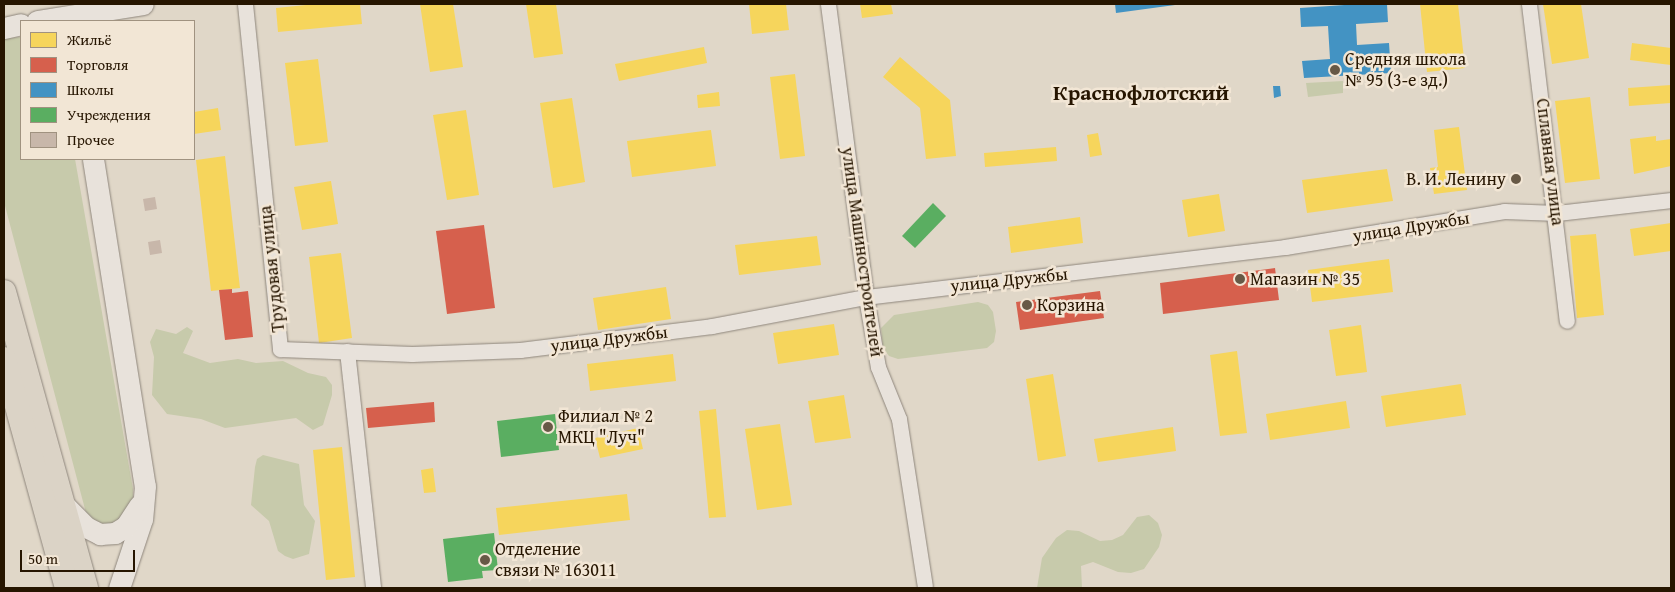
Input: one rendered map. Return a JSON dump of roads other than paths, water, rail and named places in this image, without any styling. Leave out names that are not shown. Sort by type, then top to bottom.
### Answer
[{"type":"main road","points":[[5,296],[86,588]]},
{"type":"main road","points":[[4,359],[67,588]]},
{"type":"street","points":[[49,20],[72,18],[142,4]]},
{"type":"street","name":"Трудовая улица","points":[[245,4],[280,349],[347,351]]},
{"type":"street","name":"улица Машиностроителей","points":[[828,4],[866,296],[878,367],[899,420],[925,586]]},
{"type":"street","name":"Сплавная улица","points":[[1529,4],[1557,213],[1567,320]]},
{"type":"street","points":[[4,28],[20,24]]},
{"type":"street","points":[[93,160],[145,486],[142,519],[119,588]]},
{"type":"street","name":"улица Дружбы","points":[[347,351],[412,354],[520,350],[712,326],[866,296],[1284,247],[1504,211],[1557,213],[1671,200]]},
{"type":"street","points":[[347,351],[373,588]]},
{"type":"street","points":[[63,504],[86,527],[100,534],[115,533],[126,526],[137,510],[145,486]]},
{"type":"place","name":"Средняя школа № 95 (3-е зд.)","points":[[1335,70]]},
{"type":"place","name":"В. И. Ленину","points":[[1516,179]]},
{"type":"place","name":"Магазин № 35","points":[[1240,279]]},
{"type":"place","name":"Корзина","points":[[1027,305]]},
{"type":"place","name":"Филиал № 2 МКЦ \"Луч\"","points":[[548,427]]},
{"type":"place","name":"Отделение связи № 163011","points":[[485,560]]},
{"type":"district","name":"Краснофлотский","points":[[1141,93]]}]
